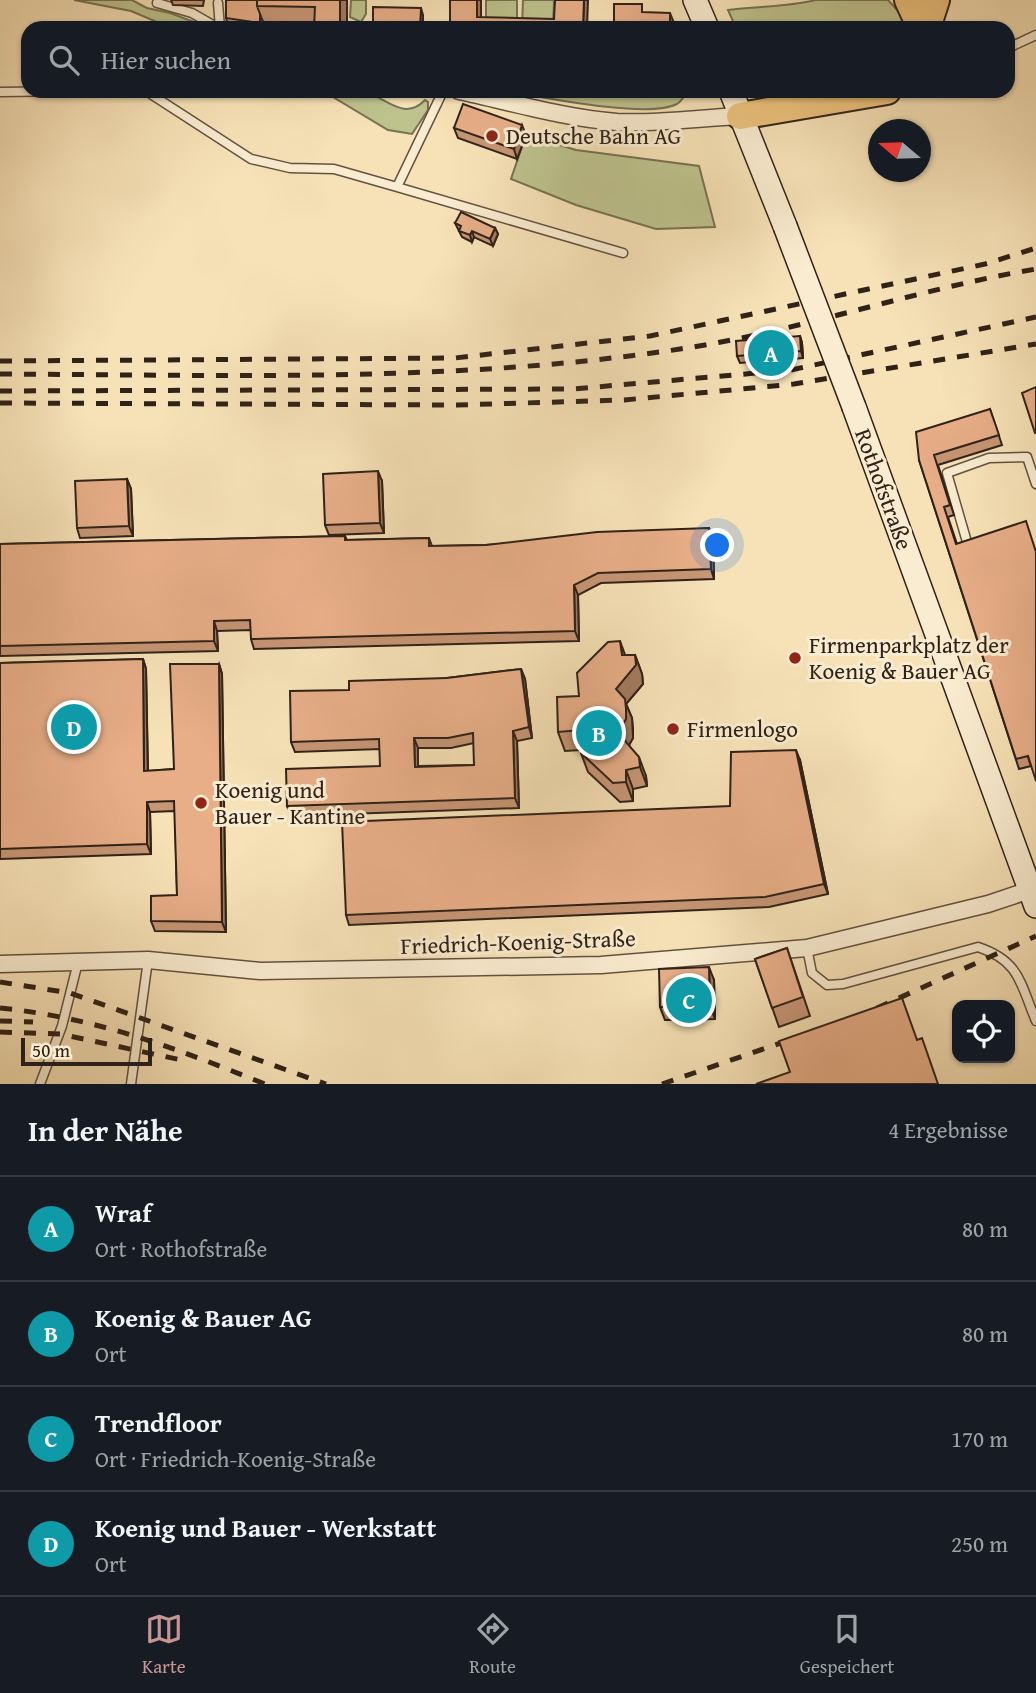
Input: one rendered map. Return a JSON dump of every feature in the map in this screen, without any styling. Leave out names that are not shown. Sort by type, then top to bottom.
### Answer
[{"type":"highway","points":[[908,0],[918,21]]},
{"type":"highway","points":[[929,21],[936,0]]},
{"type":"highway","points":[[740,116],[854,98]]},
{"type":"main road","points":[[695,0],[704,21]]},
{"type":"main road","name":"Rothofstraße","points":[[734,98],[854,407],[1033,898]]},
{"type":"street","points":[[490,98],[564,115],[620,122],[740,116]]},
{"type":"street","name":"Friedrich-Koenig-Straße","points":[[0,964],[148,960],[260,971],[574,965],[807,948],[988,904],[1033,898]]},
{"type":"lane","points":[[156,3],[192,13],[206,21]]},
{"type":"lane","points":[[218,3],[219,21]]},
{"type":"lane","points":[[1015,45],[1036,35]]},
{"type":"lane","points":[[0,92],[21,92]]},
{"type":"lane","points":[[157,98],[251,159],[290,168],[334,169],[623,253]]},
{"type":"lane","points":[[397,187],[440,98]]},
{"type":"lane","points":[[969,551],[947,473],[989,458],[1027,457],[1033,468],[1036,484]]},
{"type":"lane","points":[[807,948],[812,973],[827,985],[843,984],[978,947],[1000,954],[1014,968],[1036,1021]]},
{"type":"lane","points":[[131,1084],[148,960]]},
{"type":"lane","points":[[40,1084],[60,1034],[78,962]]},
{"type":"green space","points":[[74,0],[132,0],[147,8],[191,21],[155,21],[131,11]]},
{"type":"green space","points":[[351,0],[366,0],[366,14],[362,21],[350,17]]},
{"type":"green space","points":[[486,0],[517,0],[517,21],[486,21]]},
{"type":"green space","points":[[523,0],[554,0],[553,21],[522,21]]},
{"type":"green space","points":[[816,0],[888,0],[903,21],[733,21],[728,10]]},
{"type":"green space","points":[[335,98],[379,98],[395,106],[410,109],[425,100],[428,102],[428,110],[412,134],[388,130]]},
{"type":"green space","points":[[546,98],[683,98],[677,104],[663,108],[643,109]]},
{"type":"green space","points":[[526,135],[576,150],[699,166],[715,227],[656,229],[576,205],[511,179]]},
{"type":"building","points":[[226,0],[257,0],[260,21],[226,18]]},
{"type":"building","points":[[257,0],[340,0],[340,21],[314,21],[315,7],[257,6]]},
{"type":"building","points":[[450,0],[477,0],[477,17],[554,19],[555,0],[584,0],[583,21],[450,21]]},
{"type":"building","points":[[614,4],[642,4],[642,12],[670,13],[670,21],[614,21]]},
{"type":"building","points":[[373,7],[421,8],[420,21],[373,21]]},
{"type":"building","name":"Deutsche Bahn AG","points":[[463,104],[522,125],[514,149],[454,128]]},
{"type":"building","points":[[461,212],[495,228],[490,239],[472,231],[470,235],[459,231],[461,226],[455,223]]},
{"type":"building","points":[[800,336],[801,351],[737,356],[736,341]]},
{"type":"building","points":[[1036,387],[1036,433],[1035,433],[1022,393]]},
{"type":"building","points":[[990,409],[999,435],[934,455],[950,505],[944,507],[956,544],[1026,521],[1036,552],[1036,781],[1028,756],[1016,759],[919,460],[916,432]]},
{"type":"building","points":[[378,471],[380,523],[325,525],[323,474]]},
{"type":"building","points":[[127,479],[129,526],[77,528],[75,481]]},
{"type":"building","points":[[709,528],[711,569],[598,573],[574,585],[575,631],[251,639],[250,620],[214,621],[214,641],[0,646],[0,544],[345,536],[345,540],[429,538],[429,546],[486,545],[597,532]]},
{"type":"building","points":[[620,641],[622,655],[635,655],[636,665],[616,689],[625,699],[626,709],[626,719],[618,733],[639,757],[640,767],[626,770],[626,782],[613,783],[581,753],[581,730],[558,732],[557,697],[579,696],[577,673],[608,642]]},
{"type":"building","points":[[143,659],[144,771],[174,769],[170,664],[219,664],[222,922],[151,921],[151,896],[177,895],[174,801],[147,802],[147,844],[0,849],[0,663]]},
{"type":"building","points":[[521,669],[529,727],[513,731],[515,798],[287,806],[286,769],[380,766],[379,739],[291,742],[290,691],[349,690],[349,681],[447,678]],"holes":[[[473,733],[474,765],[415,767],[414,738],[448,738]]]},
{"type":"building","points":[[796,750],[824,884],[765,897],[346,915],[342,822],[730,806],[731,752]]},
{"type":"building","points":[[787,948],[803,997],[772,1008],[755,959]]},
{"type":"building","points":[[709,967],[710,1006],[660,1007],[659,969]]},
{"type":"building","points":[[902,998],[917,1040],[922,1038],[938,1084],[756,1084],[790,1072],[779,1041]]},
{"type":"railway","points":[[0,361],[455,358],[650,336],[985,264],[1036,248]]},
{"type":"railway","points":[[0,374],[341,375],[595,360],[680,349],[770,332],[947,287],[1036,269]]},
{"type":"railway","points":[[0,391],[573,389],[791,370],[1036,317]]},
{"type":"railway","points":[[0,403],[457,405],[624,400],[794,384],[1036,344]]},
{"type":"railway","points":[[877,1008],[1036,936]]},
{"type":"railway","points":[[0,982],[70,993],[326,1084]]},
{"type":"railway","points":[[0,1008],[70,1019],[136,1036],[265,1084]]},
{"type":"railway","points":[[0,1021],[33,1022]]},
{"type":"railway","points":[[0,1032],[60,1034],[186,1061]]},
{"type":"railway","points":[[662,1084],[798,1037]]},
{"type":"place","name":"Deutsche Bahn AG","points":[[492,136]]},
{"type":"place","name":"Wraf","points":[[771,353]]},
{"type":"place","name":"Firmenparkplatz der Koenig & Bauer AG","points":[[795,658]]},
{"type":"place","name":"Koenig und Bauer - Werkstatt","points":[[74,727]]},
{"type":"place","name":"Firmenlogo","points":[[673,729]]},
{"type":"place","name":"Koenig & Bauer AG","points":[[599,733]]},
{"type":"place","name":"Koenig und Bauer - Kantine","points":[[201,803]]},
{"type":"place","name":"Trendfloor","points":[[689,1000]]}]
